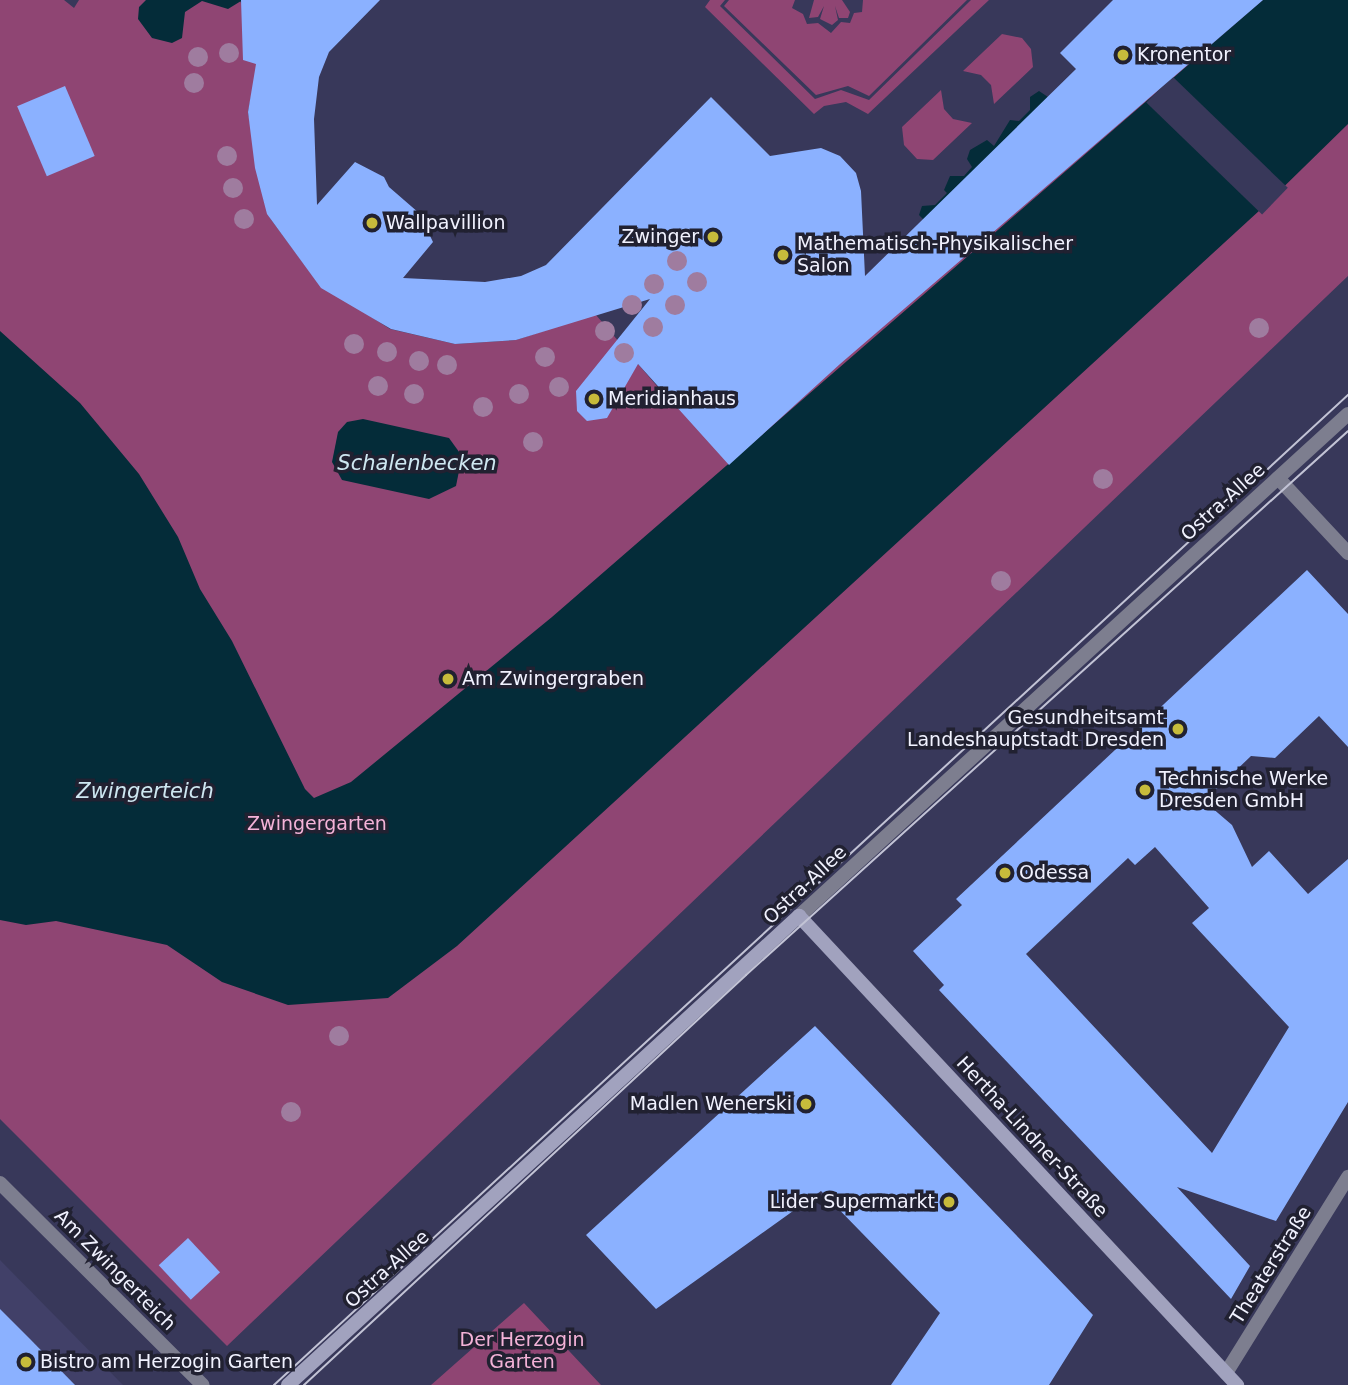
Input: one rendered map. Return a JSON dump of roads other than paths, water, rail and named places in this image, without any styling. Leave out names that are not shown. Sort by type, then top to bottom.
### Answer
[{"type":"street","name":"Ostra-Allee","points":[[288,1385],[1348,414]]},
{"type":"street","points":[[1278,478],[1348,554]]},
{"type":"street","name":"Hertha-Lindner-Straße","points":[[799,916],[1237,1385]]},
{"type":"street","name":"Theaterstraße","points":[[1226,1373],[1348,1177]]},
{"type":"street","name":"Am Zwingerteich","points":[[0,1183],[203,1385]]},
{"type":"water","points":[[146,0],[241,1],[228,9],[202,1],[185,12],[182,38],[172,43],[152,38],[138,19],[139,7]]},
{"type":"water","name":"Zwingerteich","points":[[1263,0],[1348,0],[1348,124],[1260,210],[457,946],[388,998],[288,1005],[222,982],[167,945],[56,921],[26,925],[0,920],[0,331],[80,403],[139,474],[178,537],[200,589],[232,641],[305,789],[314,798],[351,782],[552,617]]},
{"type":"water","points":[[1039,91],[1048,97],[924,220],[919,215],[922,206],[935,205],[947,193],[944,190],[950,176],[964,176],[972,167],[967,159],[970,150],[987,140],[994,146],[1010,120],[1019,121],[1030,110],[1030,97]]},
{"type":"water","name":"Schalenbecken","points":[[363,419],[449,438],[462,456],[456,486],[429,499],[342,480],[332,462],[338,432],[347,422]]},
{"type":"tram line","points":[[274,1385],[1348,395]]},
{"type":"tram line","points":[[304,1385],[746,975],[1348,431]]},
{"type":"place","name":"Kronentor","points":[[1123,55]]},
{"type":"place","name":"Wallpavillion","points":[[372,223]]},
{"type":"place","name":"Zwinger","points":[[713,237]]},
{"type":"place","name":"Mathematisch-Physikalischer Salon","points":[[783,255]]},
{"type":"place","name":"Meridianhaus","points":[[594,399]]},
{"type":"place","name":"Am Zwingergraben","points":[[448,679]]},
{"type":"place","name":"Gesundheitsamt Landeshauptstadt Dresden","points":[[1178,729]]},
{"type":"place","name":"Technische Werke Dresden GmbH","points":[[1145,790]]},
{"type":"place","name":"Odessa","points":[[1005,873]]},
{"type":"place","name":"Madlen Wenerski","points":[[806,1104]]},
{"type":"place","name":"Lider Supermarkt","points":[[949,1202]]},
{"type":"place","name":"Bistro am Herzogin Garten","points":[[26,1362]]},
{"type":"park label","name":"Zwingergarten","points":[[317,824]]},
{"type":"park label","name":"Der Herzogin Garten","points":[[522,1351]]}]
